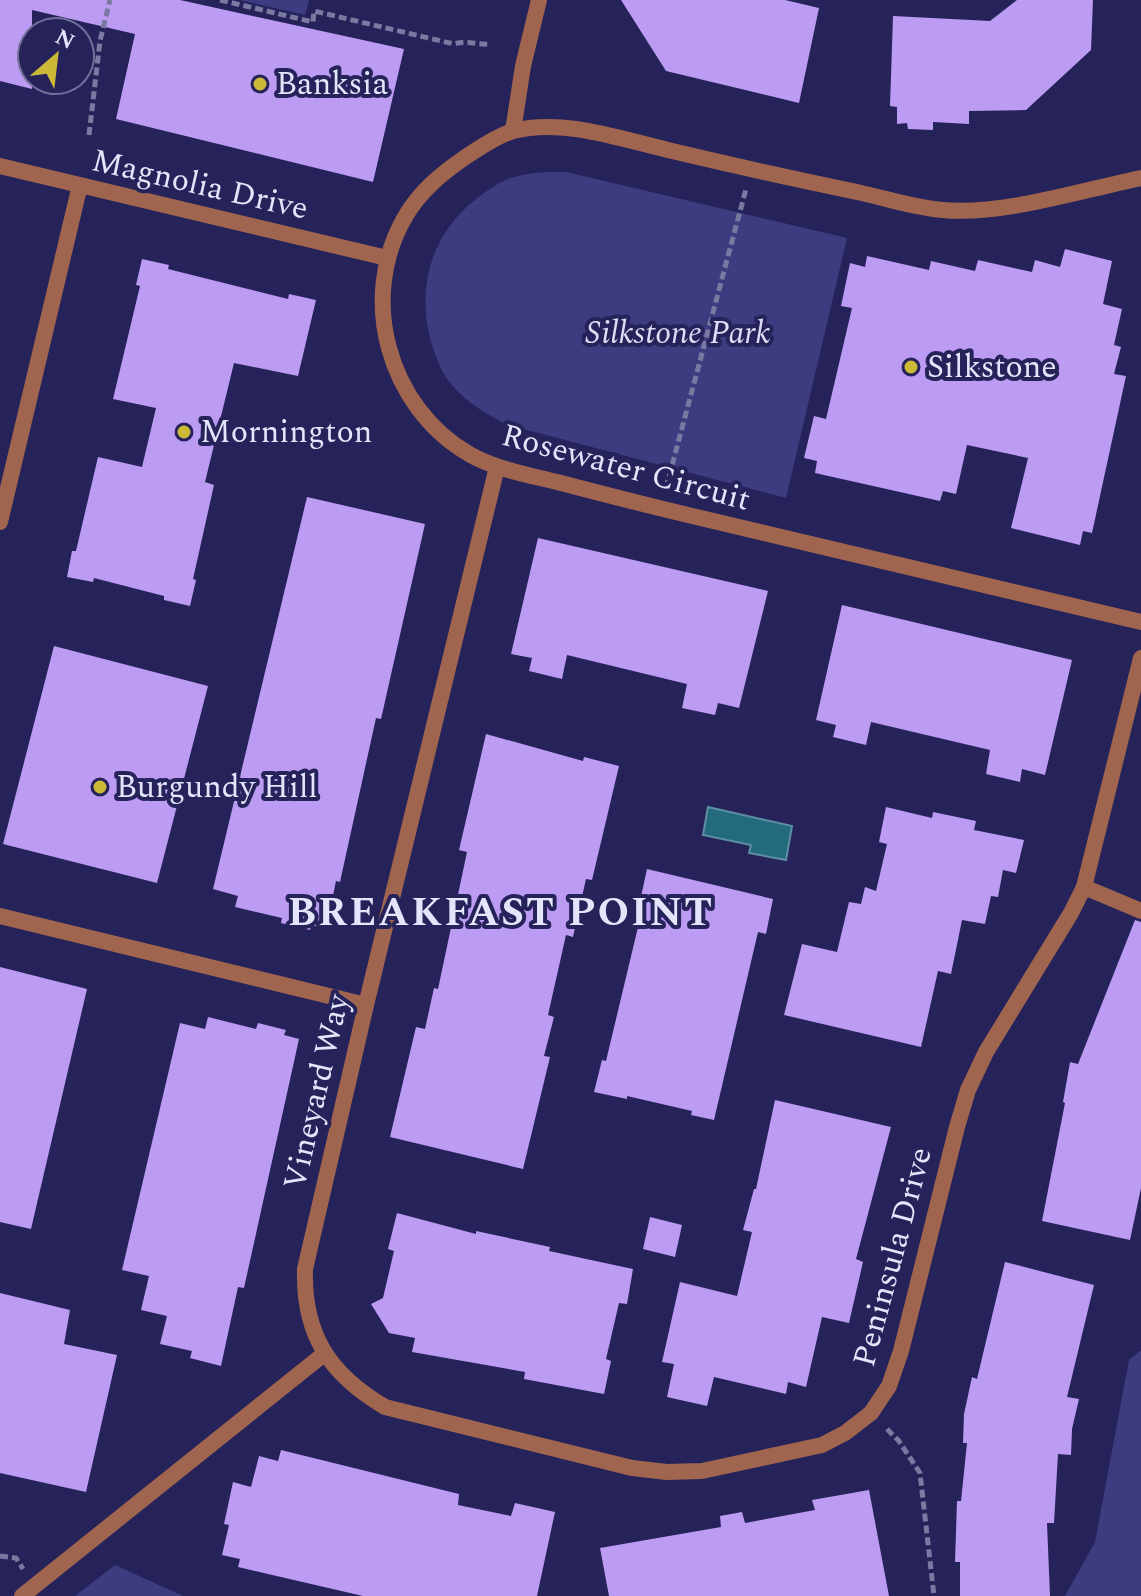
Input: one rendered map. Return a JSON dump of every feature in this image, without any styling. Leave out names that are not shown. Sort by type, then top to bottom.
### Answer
[{"type":"street","points":[[513,131],[523,66],[539,0]]},
{"type":"street","name":"Rosewater Circuit","points":[[1141,178],[986,211],[941,210],[751,170],[589,131],[548,127],[513,131],[455,165],[422,192],[406,214],[387,258],[383,279],[383,321],[390,353],[403,385],[423,415],[442,435],[469,454],[497,467],[660,509],[1141,622]]},
{"type":"street","name":"Magnolia Drive","points":[[0,166],[387,258]]},
{"type":"street","points":[[0,522],[80,185]]},
{"type":"street","name":"Vineyard Way","points":[[324,1354],[307,1311],[305,1269],[497,467]]},
{"type":"street","name":"Peninsula Drive","points":[[324,1354],[357,1390],[385,1407],[632,1468],[667,1472],[702,1471],[822,1445],[845,1433],[871,1413],[889,1386],[901,1351],[968,1090],[986,1052],[1084,887],[1141,658]]},
{"type":"street","points":[[1084,887],[1141,911]]},
{"type":"street","points":[[0,916],[366,1005]]},
{"type":"street","points":[[22,1596],[324,1354]]},
{"type":"path","points":[[89,135],[100,41],[110,0]]},
{"type":"path","points":[[220,0],[313,22],[314,11],[454,44],[465,41],[477,45],[489,44]]},
{"type":"path","points":[[660,509],[751,170]]},
{"type":"path","points":[[871,1413],[899,1441],[920,1473],[934,1596]]},
{"type":"green space","points":[[240,0],[309,0],[305,15]]},
{"type":"green space","name":"Silkstone Park","points":[[566,172],[847,238],[786,498],[508,425],[469,401],[445,376],[432,344],[425,298],[434,255],[444,235],[457,216],[502,182],[525,175]]},
{"type":"green space","points":[[1141,1350],[1141,1596],[1065,1596],[1095,1542],[1129,1360]]},
{"type":"green space","points":[[115,1565],[183,1596],[75,1596]]},
{"type":"water","points":[[708,807],[792,826],[786,860],[749,853],[751,845],[703,835]]},
{"type":"building","name":"Banksia","points":[[0,0],[180,0],[404,49],[373,182],[116,119],[135,34],[96,25],[96,16],[58,16],[32,10],[32,16],[16,16],[16,85],[0,81]]},
{"type":"building","points":[[621,0],[785,0],[819,8],[799,103],[666,71]]},
{"type":"building","points":[[1017,0],[1093,0],[1091,50],[1026,110],[969,111],[969,124],[933,122],[933,130],[908,129],[907,123],[897,124],[897,107],[890,106],[893,16],[990,21]]},
{"type":"building","points":[[1065,249],[1112,261],[1103,304],[1122,309],[1114,345],[1121,347],[1114,374],[1126,376],[1092,533],[1083,531],[1080,545],[1011,528],[1028,458],[967,445],[956,494],[943,491],[940,501],[815,473],[817,461],[804,458],[814,416],[826,419],[852,308],[841,306],[850,263],[865,267],[867,256],[929,270],[931,261],[975,271],[978,260],[1032,272],[1035,260],[1060,267]]},
{"type":"building","name":"Mornington","points":[[142,259],[169,265],[168,269],[288,299],[289,294],[316,300],[298,376],[234,363],[205,482],[214,485],[190,606],[94,578],[93,582],[67,577],[98,457],[142,467],[156,408],[113,399],[140,286],[136,285]]},
{"type":"building","points":[[307,497],[425,524],[381,719],[376,718],[340,882],[336,881],[326,929],[311,925],[310,930],[281,923],[282,918],[235,907],[238,896],[213,889]]},
{"type":"building","points":[[538,538],[768,591],[739,708],[718,703],[715,715],[682,708],[687,684],[567,655],[562,679],[529,671],[532,658],[511,654]]},
{"type":"building","points":[[842,605],[1072,660],[1045,775],[1022,769],[1020,782],[986,774],[990,750],[871,722],[866,745],[833,737],[836,725],[816,720]]},
{"type":"building","name":"Burgundy Hill","points":[[54,646],[208,686],[157,883],[3,844]]},
{"type":"building","points":[[486,734],[583,761],[584,757],[619,766],[592,880],[586,879],[573,937],[566,935],[548,1015],[554,1017],[544,1056],[550,1057],[523,1169],[390,1137],[416,1027],[425,1029],[434,988],[438,989],[467,852],[459,850]]},
{"type":"building","points":[[886,807],[932,818],[933,812],[976,821],[974,830],[1024,840],[1016,873],[1003,870],[998,897],[991,896],[985,924],[962,920],[951,974],[938,971],[921,1047],[784,1015],[802,944],[837,952],[849,902],[861,904],[865,887],[876,891],[887,844],[879,842]]},
{"type":"building","points":[[647,869],[773,899],[766,934],[758,932],[714,1120],[691,1115],[692,1111],[594,1092],[602,1060],[606,1061],[644,902],[640,901]]},
{"type":"building","points":[[1135,920],[1141,922],[1141,1188],[1130,1240],[1042,1221],[1070,1062],[1078,1064]]},
{"type":"building","points":[[0,967],[87,989],[31,1229],[0,1222]]},
{"type":"building","points":[[208,1017],[256,1029],[258,1023],[286,1030],[284,1035],[299,1039],[244,1288],[238,1287],[221,1366],[190,1358],[192,1351],[160,1344],[167,1316],[141,1310],[149,1276],[122,1270],[180,1023],[205,1029]]},
{"type":"building","points":[[775,1100],[891,1127],[856,1259],[863,1262],[849,1323],[822,1317],[806,1387],[788,1382],[786,1394],[714,1377],[707,1406],[667,1397],[674,1364],[662,1362],[680,1282],[737,1296],[752,1232],[743,1230],[756,1189]]},
{"type":"building","points":[[397,1213],[633,1269],[627,1304],[619,1303],[606,1359],[611,1361],[604,1394],[524,1379],[525,1372],[412,1352],[415,1338],[389,1333],[371,1304],[383,1298],[394,1251],[388,1249]]},
{"type":"building","points":[[650,1217],[682,1225],[675,1257],[643,1249]]},
{"type":"building","points":[[1005,1262],[1094,1285],[1067,1397],[1079,1399],[1072,1429],[1071,1455],[1058,1454],[1054,1523],[1047,1523],[1050,1596],[960,1596],[960,1562],[955,1562],[957,1501],[961,1501],[967,1443],[963,1443],[964,1414],[972,1377],[977,1379]]},
{"type":"building","points":[[0,1293],[70,1310],[64,1344],[117,1355],[86,1492],[0,1473]]},
{"type":"building","points":[[281,1450],[459,1494],[458,1505],[511,1516],[515,1503],[555,1512],[537,1596],[363,1596],[238,1567],[240,1559],[222,1555],[229,1525],[224,1524],[233,1482],[251,1487],[259,1456],[278,1461]]},
{"type":"building","points":[[869,1490],[889,1596],[609,1596],[600,1548],[721,1527],[720,1516],[742,1512],[745,1523],[815,1510],[812,1500]]},
{"type":"place","name":"Banksia","points":[[260,84]]},
{"type":"place","name":"Silkstone","points":[[911,367]]},
{"type":"place","name":"Mornington","points":[[184,432]]},
{"type":"place","name":"Burgundy Hill","points":[[100,787]]},
{"type":"district","name":"BREAKFAST POINT","points":[[501,913]]}]
